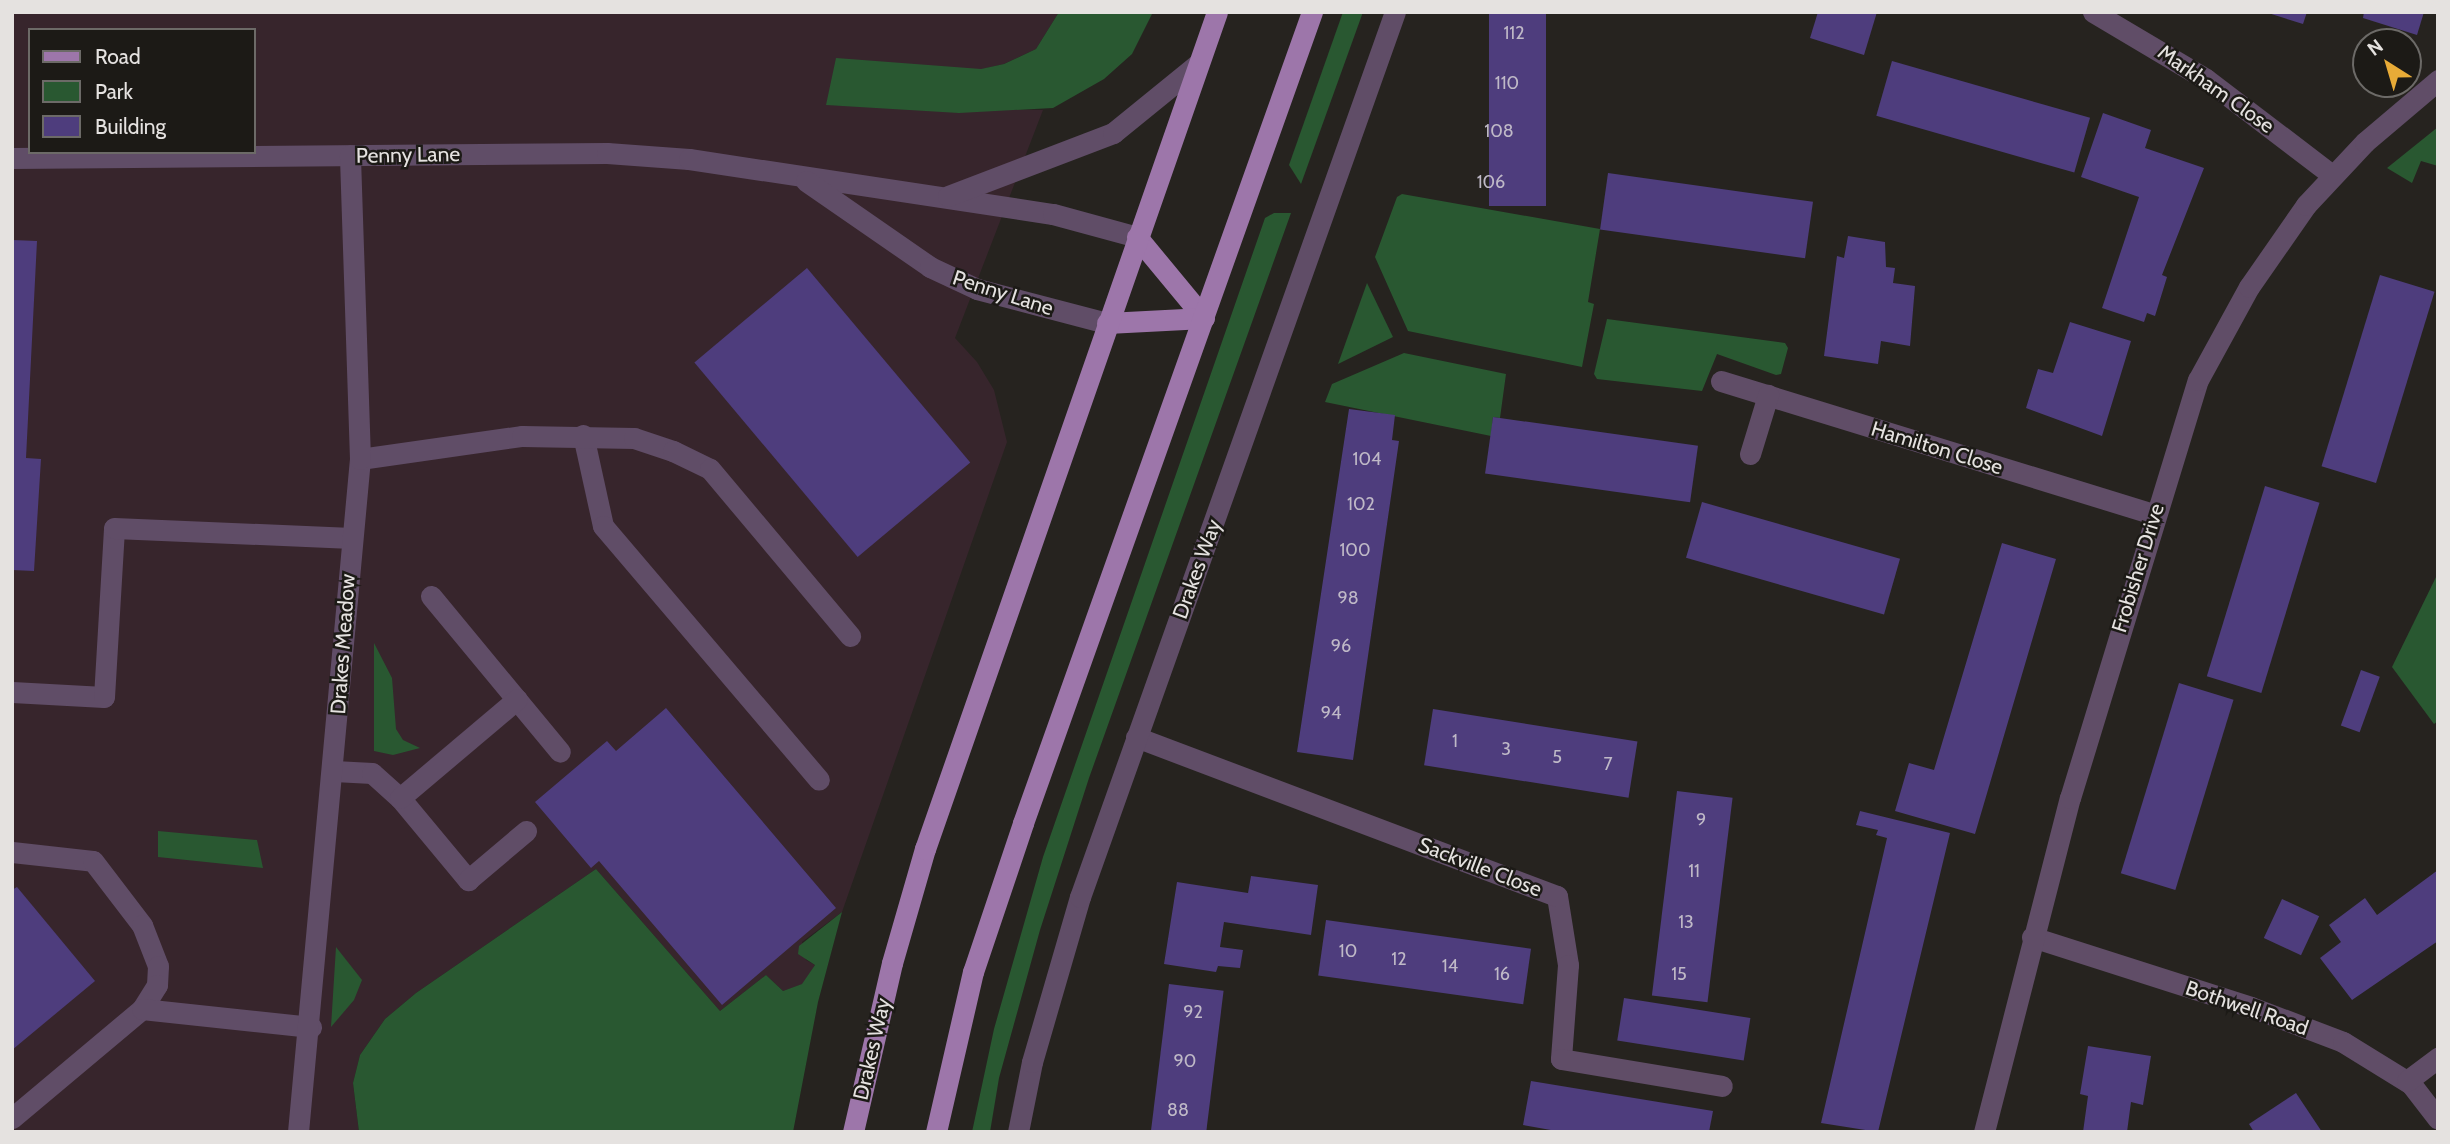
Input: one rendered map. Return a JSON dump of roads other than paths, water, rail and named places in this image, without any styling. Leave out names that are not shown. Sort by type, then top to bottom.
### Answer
[{"type":"main road","name":"Drakes Way","points":[[853,1132],[892,963],[925,849],[1217,12]]},
{"type":"main road","points":[[936,1132],[977,960],[1312,12]]},
{"type":"main road","points":[[1137,237],[1203,318]]},
{"type":"main road","points":[[1107,323],[1203,318]]},
{"type":"street","name":"Drakes Way","points":[[1018,1132],[1054,981],[1136,737],[1395,12]]},
{"type":"street","name":"Markham Close","points":[[2092,12],[2206,79],[2332,175]]},
{"type":"street","name":"Penny Lane","points":[[946,197],[1113,133],[1198,64]]},
{"type":"street","name":"Frobisher Drive","points":[[1984,1132],[2032,937],[2154,514],[2207,361],[2285,233],[2332,175],[2438,80]]},
{"type":"street","name":"Penny Lane","points":[[12,158],[607,153],[689,159],[802,178],[946,197],[1077,219],[1137,237]]},
{"type":"street","name":"Drakes Meadow","points":[[298,1132],[311,1027],[360,459],[350,155]]},
{"type":"street","name":"Penny Lane","points":[[802,178],[930,267],[977,289],[1107,323]]},
{"type":"street","name":"Hamilton Close","points":[[1721,381],[2154,514]]},
{"type":"street","points":[[1750,454],[1768,396]]},
{"type":"street","points":[[360,459],[522,436],[583,435],[634,438],[694,459],[710,469],[850,636]]},
{"type":"street","points":[[583,435],[603,526],[818,780]]},
{"type":"street","points":[[12,692],[104,697],[114,528],[352,538]]},
{"type":"street","points":[[430,596],[560,752]]},
{"type":"street","points":[[400,798],[517,699]]},
{"type":"street","name":"Sackville Close","points":[[1136,737],[1558,896],[1568,965],[1561,1059],[1722,1086]]},
{"type":"street","points":[[334,771],[372,773],[400,798],[468,880],[526,831]]},
{"type":"street","points":[[12,852],[93,862],[153,947],[157,985],[142,1009],[12,1118]]},
{"type":"street","name":"Bothwell Road","points":[[2032,937],[2297,1024],[2343,1042],[2407,1081],[2438,1119]]},
{"type":"street","points":[[142,1009],[311,1027]]},
{"type":"street","points":[[2407,1081],[2438,1058]]}]
